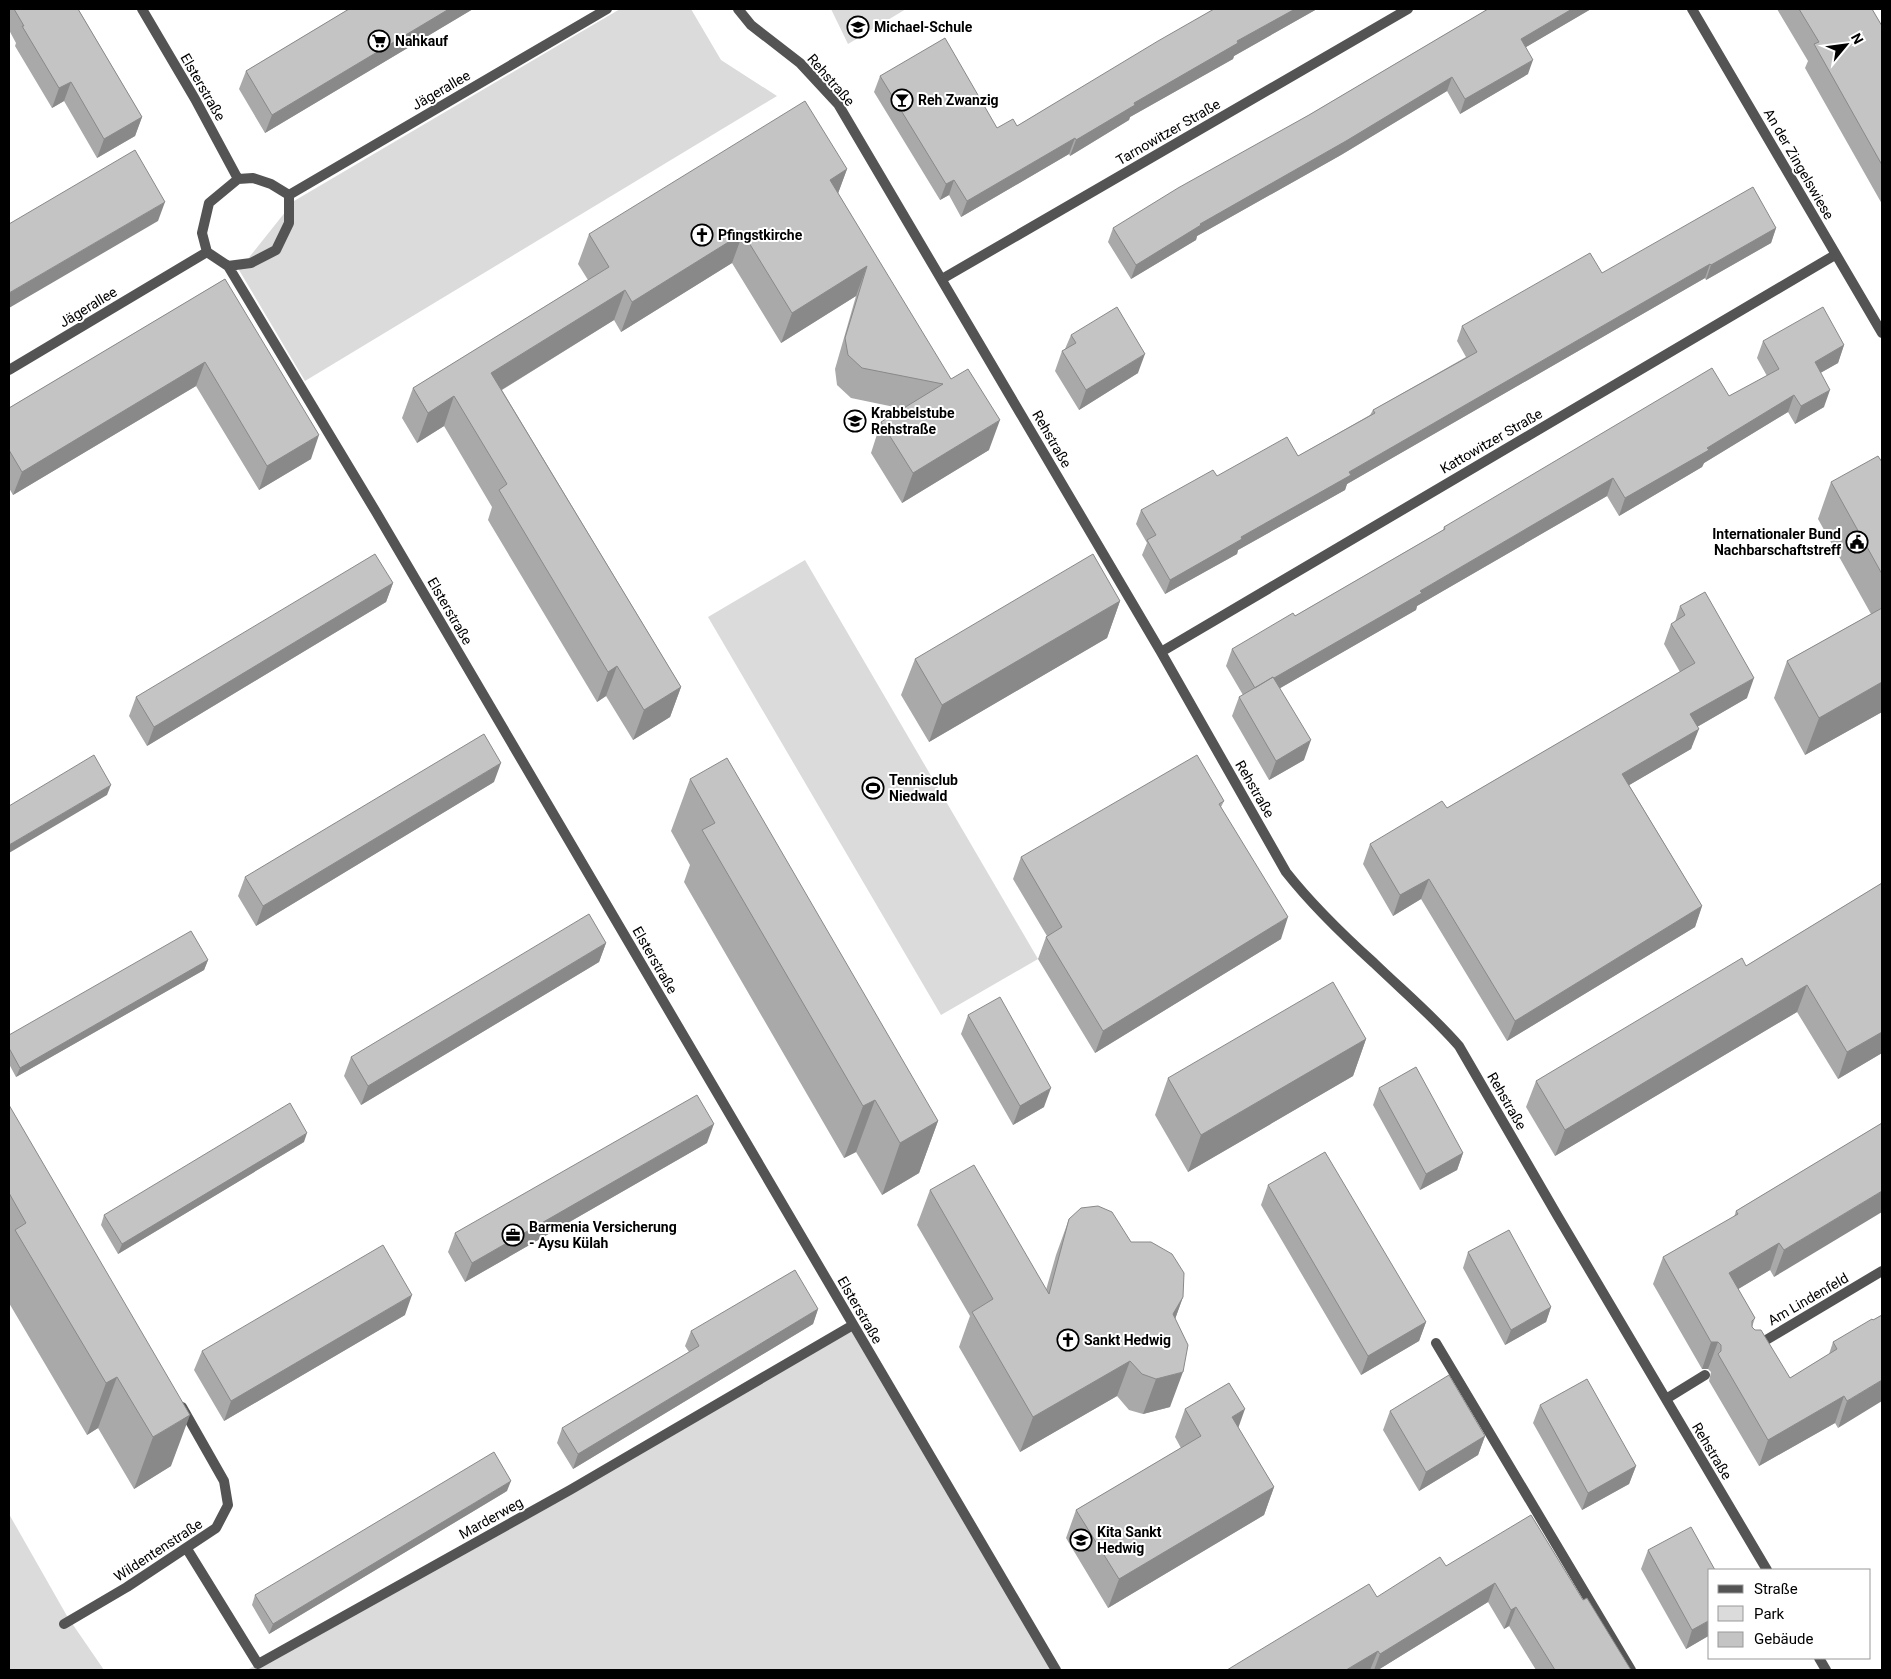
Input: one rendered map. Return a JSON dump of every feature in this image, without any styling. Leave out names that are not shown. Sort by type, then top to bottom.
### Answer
[{"type":"street","name":"Elsterstraße","points":[[142,9],[238,179]]},
{"type":"street","name":"Jägerallee","points":[[289,195],[607,9]]},
{"type":"street","name":"Rehstraße","points":[[738,9],[751,25],[800,63],[838,104],[1161,652],[1286,872],[1308,899],[1372,962],[1438,1022],[1459,1046],[1766,1569]]},
{"type":"street","name":"Tarnowitzer Straße","points":[[942,279],[1408,9]]},
{"type":"street","name":"An der Zingelswiese","points":[[1692,9],[1882,333]]},
{"type":"street","points":[[253,178],[271,184],[289,195],[289,223],[276,250],[251,263],[228,266],[207,252],[202,233],[210,203],[238,179],[253,178]]},
{"type":"street","name":"Jägerallee","points":[[9,370],[207,252]]},
{"type":"street","name":"Kattowitzer Straße","points":[[1161,652],[1835,255]]},
{"type":"street","name":"Elsterstraße","points":[[228,266],[376,512],[1056,1670]]},
{"type":"street","name":"Am Lindenfeld","points":[[1748,1350],[1882,1271]]},
{"type":"street","name":"Marderweg","points":[[187,1549],[258,1664],[570,1490],[853,1325]]},
{"type":"street","points":[[1436,1343],[1631,1670]]},
{"type":"street","points":[[1666,1399],[1705,1375]]},
{"type":"street","name":"Wildentenstraße","points":[[64,1624],[128,1588],[216,1528],[228,1505],[224,1481],[176,1395]]},
{"type":"street","points":[[1819,1659],[1826,1670]]},
{"type":"green space","points":[[620,9],[691,9],[721,60],[777,96],[305,381],[239,270],[294,201]]},
{"type":"green space","name":"Michael-Schule","points":[[831,9],[906,9],[848,44]]},
{"type":"green space","name":"Tennisclub Niedwald","points":[[805,560],[1038,959],[941,1015],[708,617]]},
{"type":"green space","points":[[853,1325],[1056,1670],[247,1670],[258,1664]]},
{"type":"green space","points":[[9,1514],[67,1616],[104,1670],[9,1670]]},
{"type":"building","points":[[14,9],[78,9],[142,117],[104,139],[71,82],[59,88]]},
{"type":"building","points":[[349,9],[449,9],[272,115],[246,71]]},
{"type":"building","points":[[1214,9],[1295,9],[1237,41],[1238,43],[1134,103],[1135,105],[1076,140],[1075,138],[967,201],[954,180],[946,184],[880,76],[945,38],[997,128],[1013,119],[1017,126]]},
{"type":"building","points":[[1488,9],[1572,9],[1521,39],[1533,60],[1465,99],[1452,77],[1346,141],[1200,224],[1136,265],[1113,228],[1178,188],[1309,115]]},
{"type":"building","points":[[1799,9],[1872,9],[1882,26],[1882,165],[1814,44],[1819,42]]},
{"type":"building","points":[[805,101],[847,169],[830,180],[951,379],[968,369],[1000,420],[913,473],[881,422],[943,384],[862,368],[848,355],[845,338],[867,266],[792,313],[743,233],[632,302],[625,290],[491,373],[681,687],[644,710],[617,666],[608,672],[499,490],[507,484],[454,396],[428,413],[413,388],[609,267],[589,234]]},
{"type":"building","points":[[135,150],[165,202],[9,293],[9,224]]},
{"type":"building","points":[[1753,187],[1776,228],[1349,472],[1351,475],[1241,537],[1242,539],[1170,580],[1147,540],[1156,535],[1141,510],[1213,470],[1217,476],[1287,437],[1298,456],[1375,413],[1373,410],[1477,352],[1462,326],[1590,253],[1602,273]]},
{"type":"building","points":[[225,279],[319,435],[267,466],[205,362],[22,472],[9,450],[9,408]]},
{"type":"building","points":[[1117,307],[1145,354],[1086,390],[1062,351],[1076,343],[1071,335]]},
{"type":"building","points":[[1823,307],[1844,345],[1815,362],[1830,390],[1801,406],[1794,395],[1707,448],[1709,450],[1625,498],[1613,478],[1420,591],[1422,593],[1255,688],[1232,649],[1293,613],[1295,616],[1445,529],[1444,527],[1712,368],[1729,396],[1779,369],[1763,341]]},
{"type":"building","points":[[1878,456],[1882,462],[1882,574],[1831,482]]},
{"type":"building","points":[[375,554],[393,583],[154,727],[136,697]]},
{"type":"building","points":[[1093,554],[1120,601],[942,705],[915,659]]},
{"type":"building","points":[[1705,592],[1754,678],[1690,714],[1699,729],[1622,774],[1702,906],[1515,1021],[1429,879],[1400,895],[1370,844],[1442,801],[1447,808],[1695,663],[1671,624],[1685,615],[1680,606]]},
{"type":"building","points":[[1882,608],[1882,682],[1819,718],[1787,661]]},
{"type":"building","points":[[1273,677],[1311,740],[1276,761],[1239,697]]},
{"type":"building","points":[[484,734],[501,763],[263,906],[245,877]]},
{"type":"building","points":[[94,755],[111,785],[9,845],[9,806]]},
{"type":"building","points":[[1197,755],[1224,801],[1219,804],[1288,917],[1103,1031],[1046,937],[1062,927],[1021,857]]},
{"type":"building","points":[[727,758],[938,1121],[900,1143],[875,1100],[863,1106],[702,830],[715,823],[690,779]]},
{"type":"building","points":[[1882,883],[1882,1032],[1847,1052],[1807,985],[1565,1130],[1536,1081],[1742,958],[1746,966]]},
{"type":"building","points":[[589,914],[606,943],[368,1086],[351,1057]]},
{"type":"building","points":[[191,931],[208,960],[20,1068],[9,1048],[9,1035]]},
{"type":"building","points":[[1333,982],[1366,1039],[1201,1135],[1168,1078]]},
{"type":"building","points":[[1000,997],[1051,1088],[1020,1106],[968,1015]]},
{"type":"building","points":[[1416,1067],[1463,1153],[1426,1174],[1379,1088]]},
{"type":"building","points":[[697,1095],[714,1124],[472,1263],[455,1233]]},
{"type":"building","points":[[290,1103],[307,1133],[122,1244],[104,1215]]},
{"type":"building","points":[[9,1105],[190,1415],[153,1437],[117,1377],[106,1383],[15,1230],[26,1223],[9,1193]]},
{"type":"building","points":[[1882,1123],[1882,1191],[1784,1250],[1779,1243],[1729,1273],[1755,1318],[1752,1321],[1752,1327],[1755,1330],[1761,1330],[1790,1378],[1837,1349],[1833,1342],[1882,1315],[1882,1380],[1847,1401],[1844,1396],[1768,1440],[1718,1354],[1721,1351],[1721,1345],[1718,1342],[1711,1342],[1663,1257],[1738,1214],[1736,1211]]},
{"type":"building","points":[[1325,1152],[1426,1322],[1368,1356],[1268,1185]]},
{"type":"building","points":[[974,1165],[1049,1294],[1069,1219],[1081,1208],[1098,1206],[1112,1212],[1131,1242],[1151,1242],[1172,1254],[1184,1273],[1183,1297],[1173,1314],[1188,1345],[1183,1372],[1156,1379],[1142,1374],[1130,1361],[1033,1417],[972,1312],[993,1299],[930,1190]]},
{"type":"building","points":[[1509,1230],[1551,1307],[1511,1330],[1468,1252]]},
{"type":"building","points":[[383,1245],[412,1295],[231,1401],[202,1351]]},
{"type":"building","points":[[795,1270],[818,1309],[578,1454],[562,1428],[699,1346],[691,1331]]},
{"type":"building","points":[[1449,1375],[1485,1436],[1426,1472],[1390,1411]]},
{"type":"building","points":[[1587,1379],[1636,1466],[1588,1493],[1540,1405]]},
{"type":"building","points":[[1229,1383],[1245,1409],[1232,1417],[1274,1487],[1119,1579],[1076,1510],[1201,1436],[1185,1409]]},
{"type":"building","points":[[494,1452],[511,1481],[273,1624],[255,1595]]},
{"type":"building","points":[[1531,1515],[1583,1600],[1587,1598],[1631,1670],[1555,1670],[1516,1607],[1511,1610],[1495,1583],[1380,1654],[1378,1651],[1346,1670],[1227,1670],[1369,1584],[1377,1597],[1440,1557],[1446,1566]]},
{"type":"building","points":[[1691,1527],[1714,1569],[1708,1569],[1708,1621],[1692,1630],[1648,1550]]},
{"type":"place","name":"Michael-Schule","points":[[858,27]]},
{"type":"place","name":"Nahkauf","points":[[379,41]]},
{"type":"place","name":"Reh Zwanzig","points":[[902,100]]},
{"type":"place","name":"Pfingstkirche","points":[[702,235]]},
{"type":"place","name":"Krabbelstube Rehstraße","points":[[855,421]]},
{"type":"place","name":"Internationaler Bund Nachbarschaftstreff","points":[[1857,542]]},
{"type":"place","name":"Tennisclub Niedwald","points":[[873,788]]},
{"type":"place","name":"Barmenia Versicherung - Aysu Külah","points":[[513,1235]]},
{"type":"place","name":"Sankt Hedwig","points":[[1068,1340]]},
{"type":"place","name":"Kita Sankt Hedwig","points":[[1081,1540]]}]
